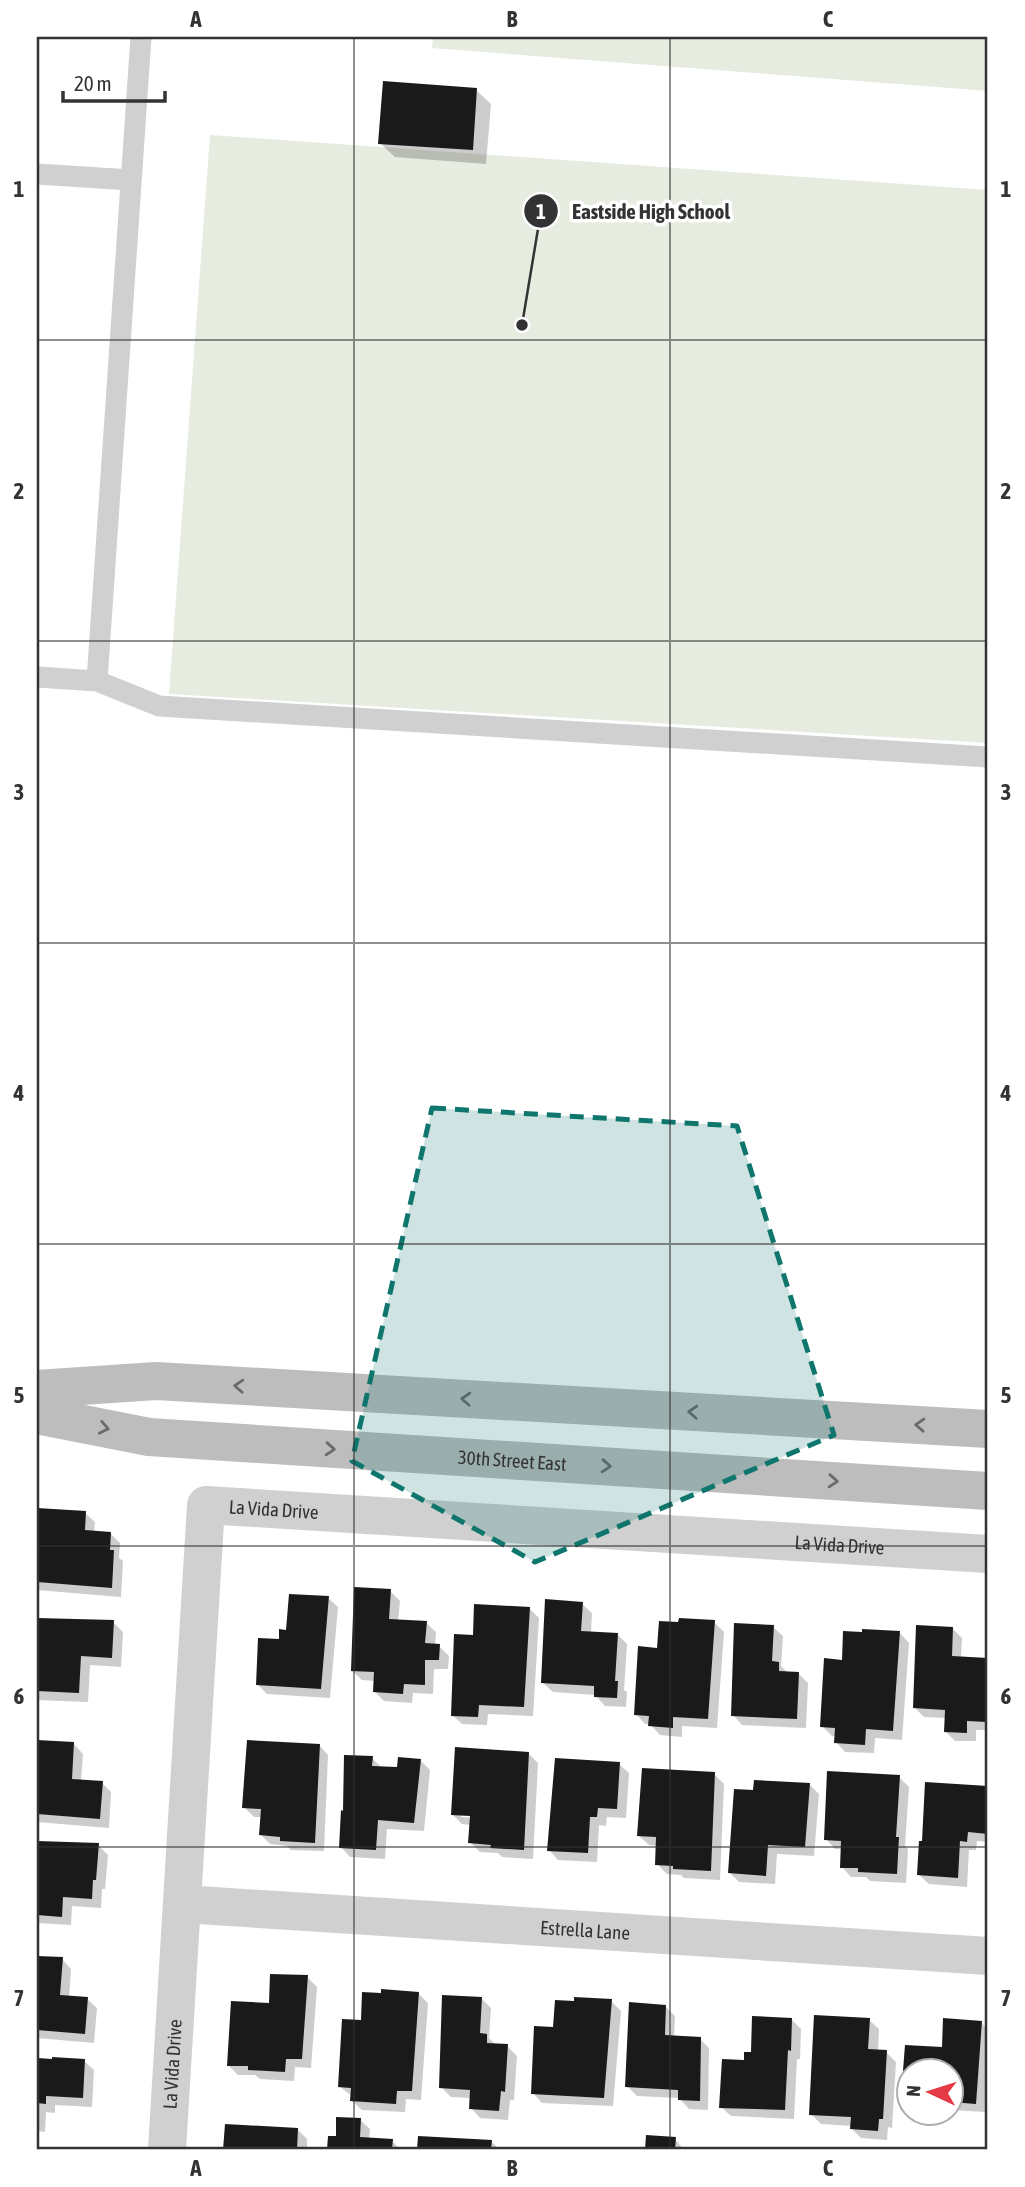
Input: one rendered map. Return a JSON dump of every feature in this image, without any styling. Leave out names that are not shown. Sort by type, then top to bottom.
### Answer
[{"type":"main road","points":[[37,1389],[156,1381],[988,1429]]},
{"type":"main road","name":"30th Street East","points":[[37,1415],[149,1437],[988,1491]]},
{"type":"street","name":"La Vida Drive","points":[[167,2150],[206,1505],[988,1554]]},
{"type":"street","name":"Estrella Lane","points":[[182,1904],[988,1956]]},
{"type":"lane","points":[[97,681],[141,37]]},
{"type":"lane","points":[[37,174],[131,180]]},
{"type":"lane","points":[[37,677],[97,681],[159,706],[988,757]]},
{"type":"highlighted area","points":[[432,1108],[737,1126],[834,1435],[535,1562],[352,1461]]},
{"type":"shaded area","points":[[433,37],[988,37],[988,91],[432,48]]},
{"type":"shaded area","points":[[210,135],[988,190],[988,743],[169,694]]},
{"type":"building","points":[[383,81],[477,88],[473,150],[378,144]]},
{"type":"building","points":[[37,1508],[86,1511],[85,1530],[111,1532],[110,1550],[114,1550],[112,1588],[37,1582]]},
{"type":"building","points":[[354,1587],[391,1589],[389,1619],[427,1621],[425,1643],[440,1644],[439,1660],[425,1660],[425,1685],[404,1684],[403,1694],[373,1692],[374,1672],[351,1671]]},
{"type":"building","points":[[289,1594],[329,1596],[321,1689],[256,1685],[258,1638],[279,1639],[279,1629],[286,1630]]},
{"type":"building","points":[[545,1599],[583,1602],[581,1631],[618,1633],[615,1681],[618,1681],[617,1698],[594,1697],[594,1686],[541,1683]]},
{"type":"building","points":[[474,1604],[530,1607],[524,1707],[479,1705],[478,1717],[451,1716],[454,1634],[473,1635]]},
{"type":"building","points":[[37,1618],[114,1620],[112,1658],[81,1656],[79,1693],[37,1691]]},
{"type":"building","points":[[679,1618],[715,1620],[708,1719],[673,1717],[673,1728],[648,1726],[649,1716],[634,1715],[638,1646],[657,1648],[659,1621],[678,1622]]},
{"type":"building","points":[[734,1623],[774,1625],[772,1661],[779,1662],[779,1671],[799,1672],[797,1719],[731,1716]]},
{"type":"building","points":[[916,1625],[953,1627],[952,1656],[988,1658],[987,1722],[967,1721],[967,1733],[944,1732],[945,1710],[913,1708]]},
{"type":"building","points":[[862,1629],[900,1631],[893,1731],[866,1729],[865,1745],[834,1743],[835,1728],[820,1727],[824,1658],[842,1660],[843,1631],[862,1632]]},
{"type":"building","points":[[37,1740],[74,1742],[72,1779],[103,1781],[100,1819],[37,1814]]},
{"type":"building","points":[[247,1740],[320,1744],[315,1843],[280,1841],[280,1837],[259,1835],[261,1809],[242,1808]]},
{"type":"building","points":[[455,1747],[529,1752],[524,1850],[490,1848],[491,1845],[468,1843],[470,1816],[451,1815]]},
{"type":"building","points":[[344,1755],[373,1756],[372,1766],[397,1767],[398,1757],[421,1759],[414,1823],[378,1820],[376,1850],[339,1848]]},
{"type":"building","points":[[555,1758],[620,1762],[617,1809],[598,1808],[597,1817],[590,1817],[588,1853],[547,1851]]},
{"type":"building","points":[[642,1768],[715,1772],[711,1871],[655,1865],[656,1837],[637,1836]]},
{"type":"building","points":[[827,1771],[900,1775],[896,1837],[899,1837],[897,1874],[840,1868],[841,1841],[824,1840]]},
{"type":"building","points":[[754,1780],[810,1783],[805,1847],[768,1845],[766,1876],[728,1873],[734,1789],[753,1790]]},
{"type":"building","points":[[925,1782],[988,1786],[988,1834],[968,1832],[967,1842],[960,1841],[958,1878],[917,1875]]},
{"type":"building","points":[[37,1841],[99,1843],[92,1899],[63,1897],[62,1917],[37,1915]]},
{"type":"building","points":[[37,1956],[63,1957],[60,1995],[88,1997],[85,2034],[37,2030]]},
{"type":"building","points":[[270,1974],[308,1975],[302,2059],[286,2059],[285,2072],[248,2070],[248,2066],[227,2066],[231,2001],[269,2003]]},
{"type":"building","points":[[381,1989],[419,1992],[412,2091],[397,2091],[396,2104],[350,2101],[351,2088],[338,2087],[342,2019],[361,2020],[362,1992],[381,1993]]},
{"type":"building","points":[[442,1995],[482,1997],[480,2033],[487,2034],[487,2043],[508,2044],[505,2092],[501,2091],[499,2111],[469,2109],[470,2090],[439,2088]]},
{"type":"building","points":[[574,1997],[612,1999],[604,2098],[531,2094],[534,2026],[553,2027],[555,2000],[574,2001]]},
{"type":"building","points":[[629,2002],[666,2005],[665,2035],[701,2037],[700,2101],[678,2100],[678,2090],[625,2087]]},
{"type":"building","points":[[814,2015],[870,2018],[868,2049],[887,2050],[883,2119],[879,2119],[878,2131],[850,2129],[851,2117],[809,2115]]},
{"type":"building","points":[[752,2016],[792,2018],[785,2110],[719,2108],[722,2059],[744,2060],[744,2052],[751,2052]]},
{"type":"building","points":[[943,2018],[982,2021],[976,2104],[965,2103],[965,2058],[904,2058],[905,2045],[942,2047]]},
{"type":"building","points":[[37,2058],[85,2059],[83,2098],[46,2096],[46,2104],[37,2103]]},
{"type":"building","points":[[336,2117],[361,2118],[360,2137],[393,2139],[392,2150],[327,2150],[328,2136],[336,2136]]},
{"type":"building","points":[[225,2124],[298,2128],[297,2150],[223,2150]]},
{"type":"building","points":[[646,2135],[676,2137],[675,2150],[645,2150]]},
{"type":"building","points":[[418,2136],[492,2140],[491,2150],[417,2150]]},
{"type":"place","name":"Eastside High School","points":[[522,325]]}]
